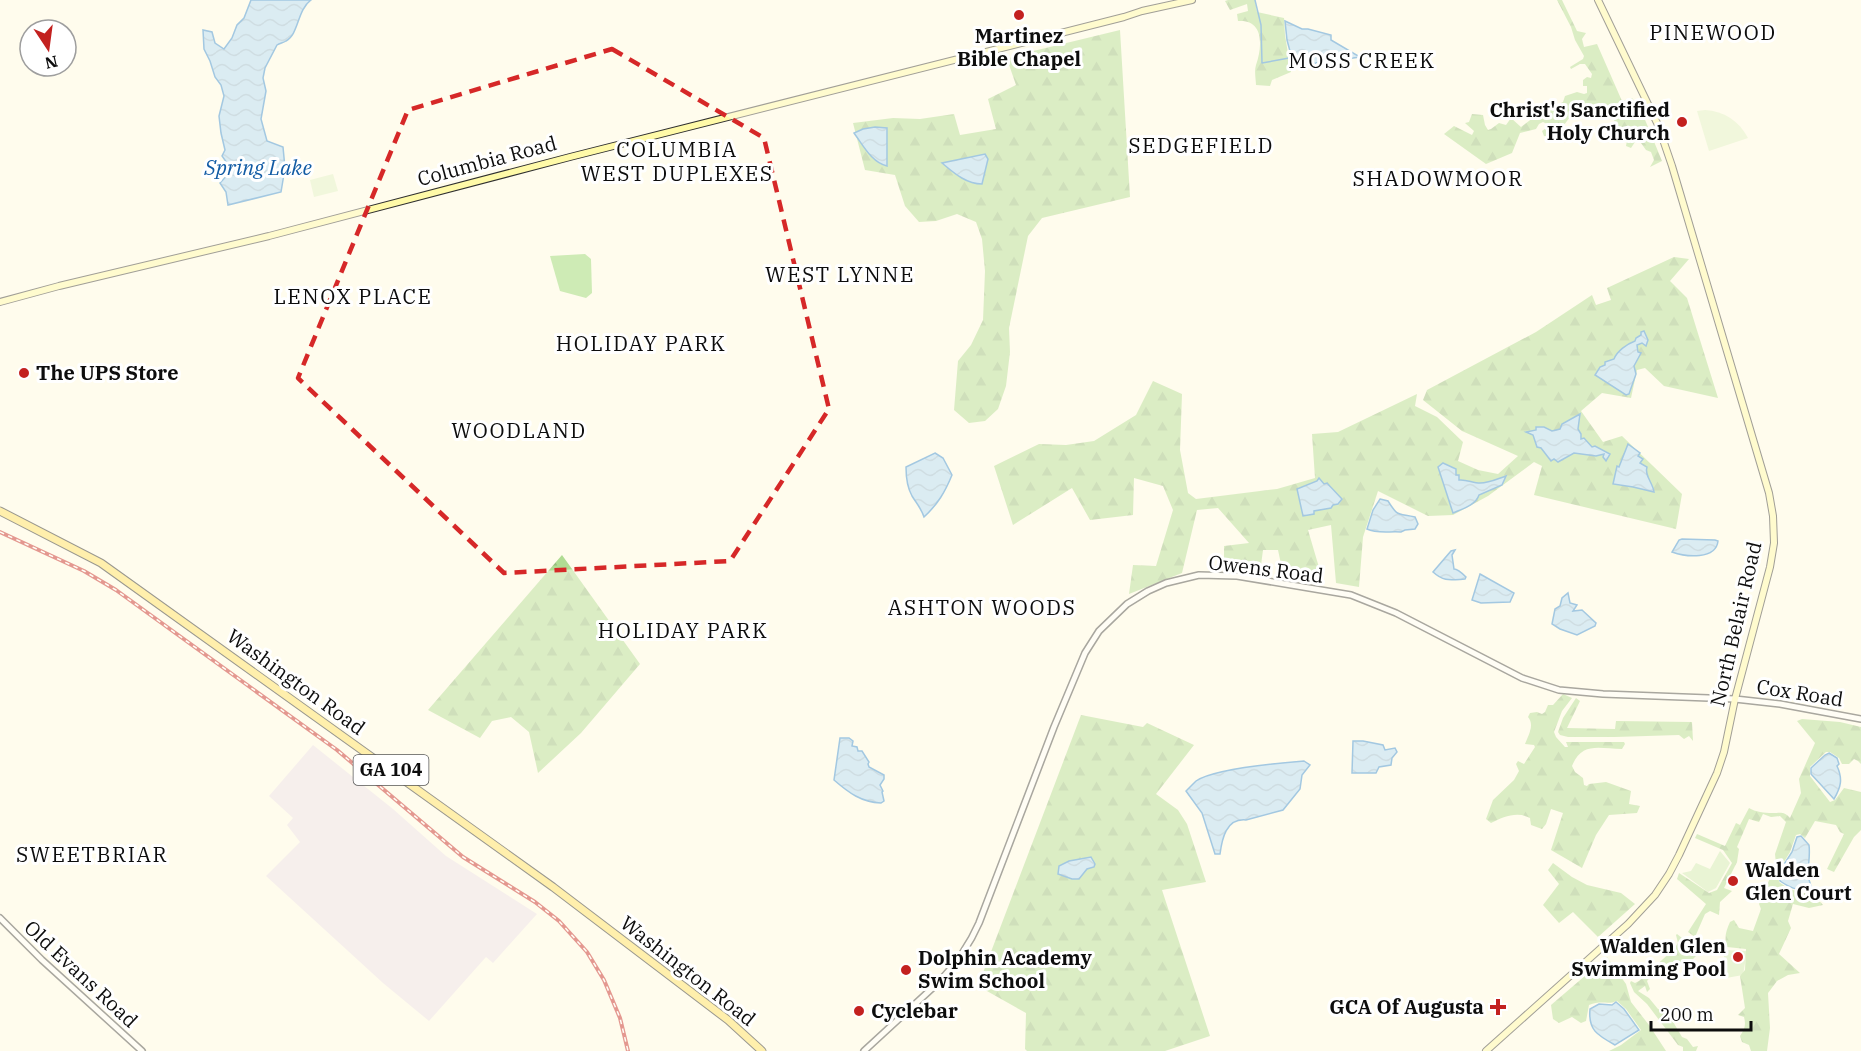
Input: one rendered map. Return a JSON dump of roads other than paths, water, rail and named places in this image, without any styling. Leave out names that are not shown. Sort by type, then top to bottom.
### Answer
[{"type":"main road","name":"Columbia Road","points":[[0,302],[269,236],[570,157],[1192,0]]},
{"type":"main road","name":"North Belair Road","points":[[1486,1051],[1628,924],[1669,874],[1717,773],[1724,752],[1735,699],[1773,556],[1773,516],[1769,493],[1697,248],[1658,125],[1598,0]]},
{"type":"main road","name":"Washington Road","points":[[0,511],[101,563],[553,887],[728,1020],[762,1051]]},
{"type":"street","name":"Owens Road","points":[[864,1051],[939,982],[969,945],[1054,727],[1085,653],[1099,630],[1127,604],[1166,583],[1199,575],[1237,576],[1351,595],[1396,613],[1522,678],[1559,690],[1735,699]]},
{"type":"street","name":"Cox Road","points":[[1735,699],[1780,704],[1861,719]]},
{"type":"street","name":"Old Evans Road","points":[[0,918],[42,960],[142,1051]]},
{"type":"water","name":"Spring Lake","points":[[251,0],[311,0],[306,4],[290,38],[277,45],[265,68],[263,78],[266,91],[261,119],[267,141],[283,147],[285,168],[281,192],[228,205],[226,192],[220,183],[232,170],[222,156],[225,150],[219,116],[224,96],[204,49],[203,30],[212,32],[215,43],[224,49],[237,25],[244,18]]},
{"type":"water","points":[[1285,21],[1302,29],[1331,35],[1331,40],[1360,57],[1339,60],[1325,58],[1314,64],[1294,66]]},
{"type":"water","points":[[875,127],[887,128],[887,166],[872,157],[854,133]]},
{"type":"water","points":[[985,154],[988,159],[982,184],[965,180],[942,163]]},
{"type":"water","points":[[1644,331],[1648,340],[1646,346],[1642,343],[1637,345],[1638,352],[1641,353],[1634,366],[1636,374],[1629,394],[1626,395],[1595,375],[1600,367],[1605,365],[1605,362],[1614,359]]},
{"type":"water","points":[[1580,414],[1578,429],[1581,439],[1584,438],[1592,447],[1595,446],[1610,454],[1606,461],[1604,454],[1596,456],[1574,453],[1558,462],[1554,459],[1551,461],[1541,448],[1537,447],[1533,435],[1526,432],[1536,430],[1536,427],[1544,427],[1552,431],[1560,429],[1562,424]]},
{"type":"water","points":[[1628,444],[1640,453],[1638,456],[1643,459],[1640,463],[1647,467],[1654,492],[1613,484],[1617,466],[1619,467]]},
{"type":"water","points":[[935,453],[943,458],[952,475],[941,498],[924,517],[909,489],[906,467]]},
{"type":"water","points":[[1443,463],[1456,469],[1459,480],[1483,483],[1506,476],[1502,485],[1479,495],[1472,504],[1453,513],[1438,467]]},
{"type":"water","points":[[1319,478],[1342,499],[1331,508],[1303,516],[1297,489]]},
{"type":"water","points":[[1380,499],[1388,501],[1398,514],[1415,517],[1418,524],[1415,529],[1384,532],[1367,529],[1373,510]]},
{"type":"water","points":[[1682,539],[1718,541],[1712,551],[1700,556],[1692,556],[1672,552]]},
{"type":"water","points":[[1455,550],[1452,555],[1454,569],[1463,574],[1465,579],[1444,579],[1433,572],[1451,551]]},
{"type":"water","points":[[1480,574],[1514,593],[1510,602],[1481,603],[1472,600]]},
{"type":"water","points":[[1568,593],[1570,603],[1577,605],[1573,611],[1582,610],[1596,623],[1595,626],[1577,635],[1552,624],[1555,609],[1560,606],[1562,598]]},
{"type":"water","points":[[840,738],[849,738],[853,741],[852,746],[862,751],[869,762],[869,767],[884,775],[880,785],[884,801],[881,803],[867,801],[856,796],[834,780]]},
{"type":"water","points":[[1353,741],[1383,745],[1385,750],[1395,748],[1397,752],[1392,758],[1391,765],[1379,767],[1376,773],[1352,773]]},
{"type":"water","points":[[1829,753],[1837,758],[1839,764],[1837,766],[1840,783],[1834,799],[1811,774],[1811,768]]},
{"type":"water","points":[[1304,761],[1310,765],[1302,775],[1300,789],[1283,810],[1234,822],[1226,831],[1220,854],[1215,854],[1202,813],[1186,791],[1205,776],[1248,767]]},
{"type":"water","points":[[1801,836],[1809,845],[1808,876],[1811,886],[1808,890],[1793,888],[1780,881],[1779,872],[1792,852],[1797,837]]},
{"type":"water","points":[[1091,857],[1095,864],[1094,867],[1087,869],[1079,879],[1058,874],[1059,866],[1069,861]]},
{"type":"water","points":[[1616,1002],[1639,1030],[1615,1045],[1603,1038],[1592,1027],[1590,1009],[1599,1004],[1612,1005]]},
{"type":"waterway","points":[[1255,0],[1261,25],[1262,63],[1289,58]]},
{"type":"railway","points":[[0,532],[84,571],[116,590],[337,750],[463,857],[535,902],[559,921],[587,952],[604,980],[620,1018],[628,1051]]},
{"type":"place","name":"Martinez Bible Chapel","points":[[1019,15]]},
{"type":"place","name":"Christ's Sanctified Holy Church","points":[[1682,122]]},
{"type":"place","name":"The UPS Store","points":[[24,373]]},
{"type":"place","name":"Walden Glen Court","points":[[1733,881]]},
{"type":"place","name":"Walden Glen Swimming Pool","points":[[1738,957]]},
{"type":"place","name":"Dolphin Academy Swim School","points":[[906,970]]},
{"type":"place","name":"GCA Of Augusta","points":[[1498,1007]]},
{"type":"place","name":"Cyclebar","points":[[859,1011]]},
{"type":"district","name":"PINEWOOD","points":[[1713,33]]},
{"type":"district","name":"MOSS CREEK","points":[[1362,61]]},
{"type":"district","name":"SEDGEFIELD","points":[[1201,146]]},
{"type":"district","name":"COLUMBIA WEST DUPLEXES","points":[[677,162]]},
{"type":"district","name":"SHADOWMOOR","points":[[1438,179]]},
{"type":"district","name":"WEST LYNNE","points":[[840,275]]},
{"type":"district","name":"LENOX PLACE","points":[[353,297]]},
{"type":"district","name":"HOLIDAY PARK","points":[[641,344]]},
{"type":"district","name":"WOODLAND","points":[[519,431]]},
{"type":"district","name":"ASHTON WOODS","points":[[982,608]]},
{"type":"district","name":"HOLIDAY PARK","points":[[683,631]]},
{"type":"district","name":"SWEETBRIAR","points":[[92,855]]}]
